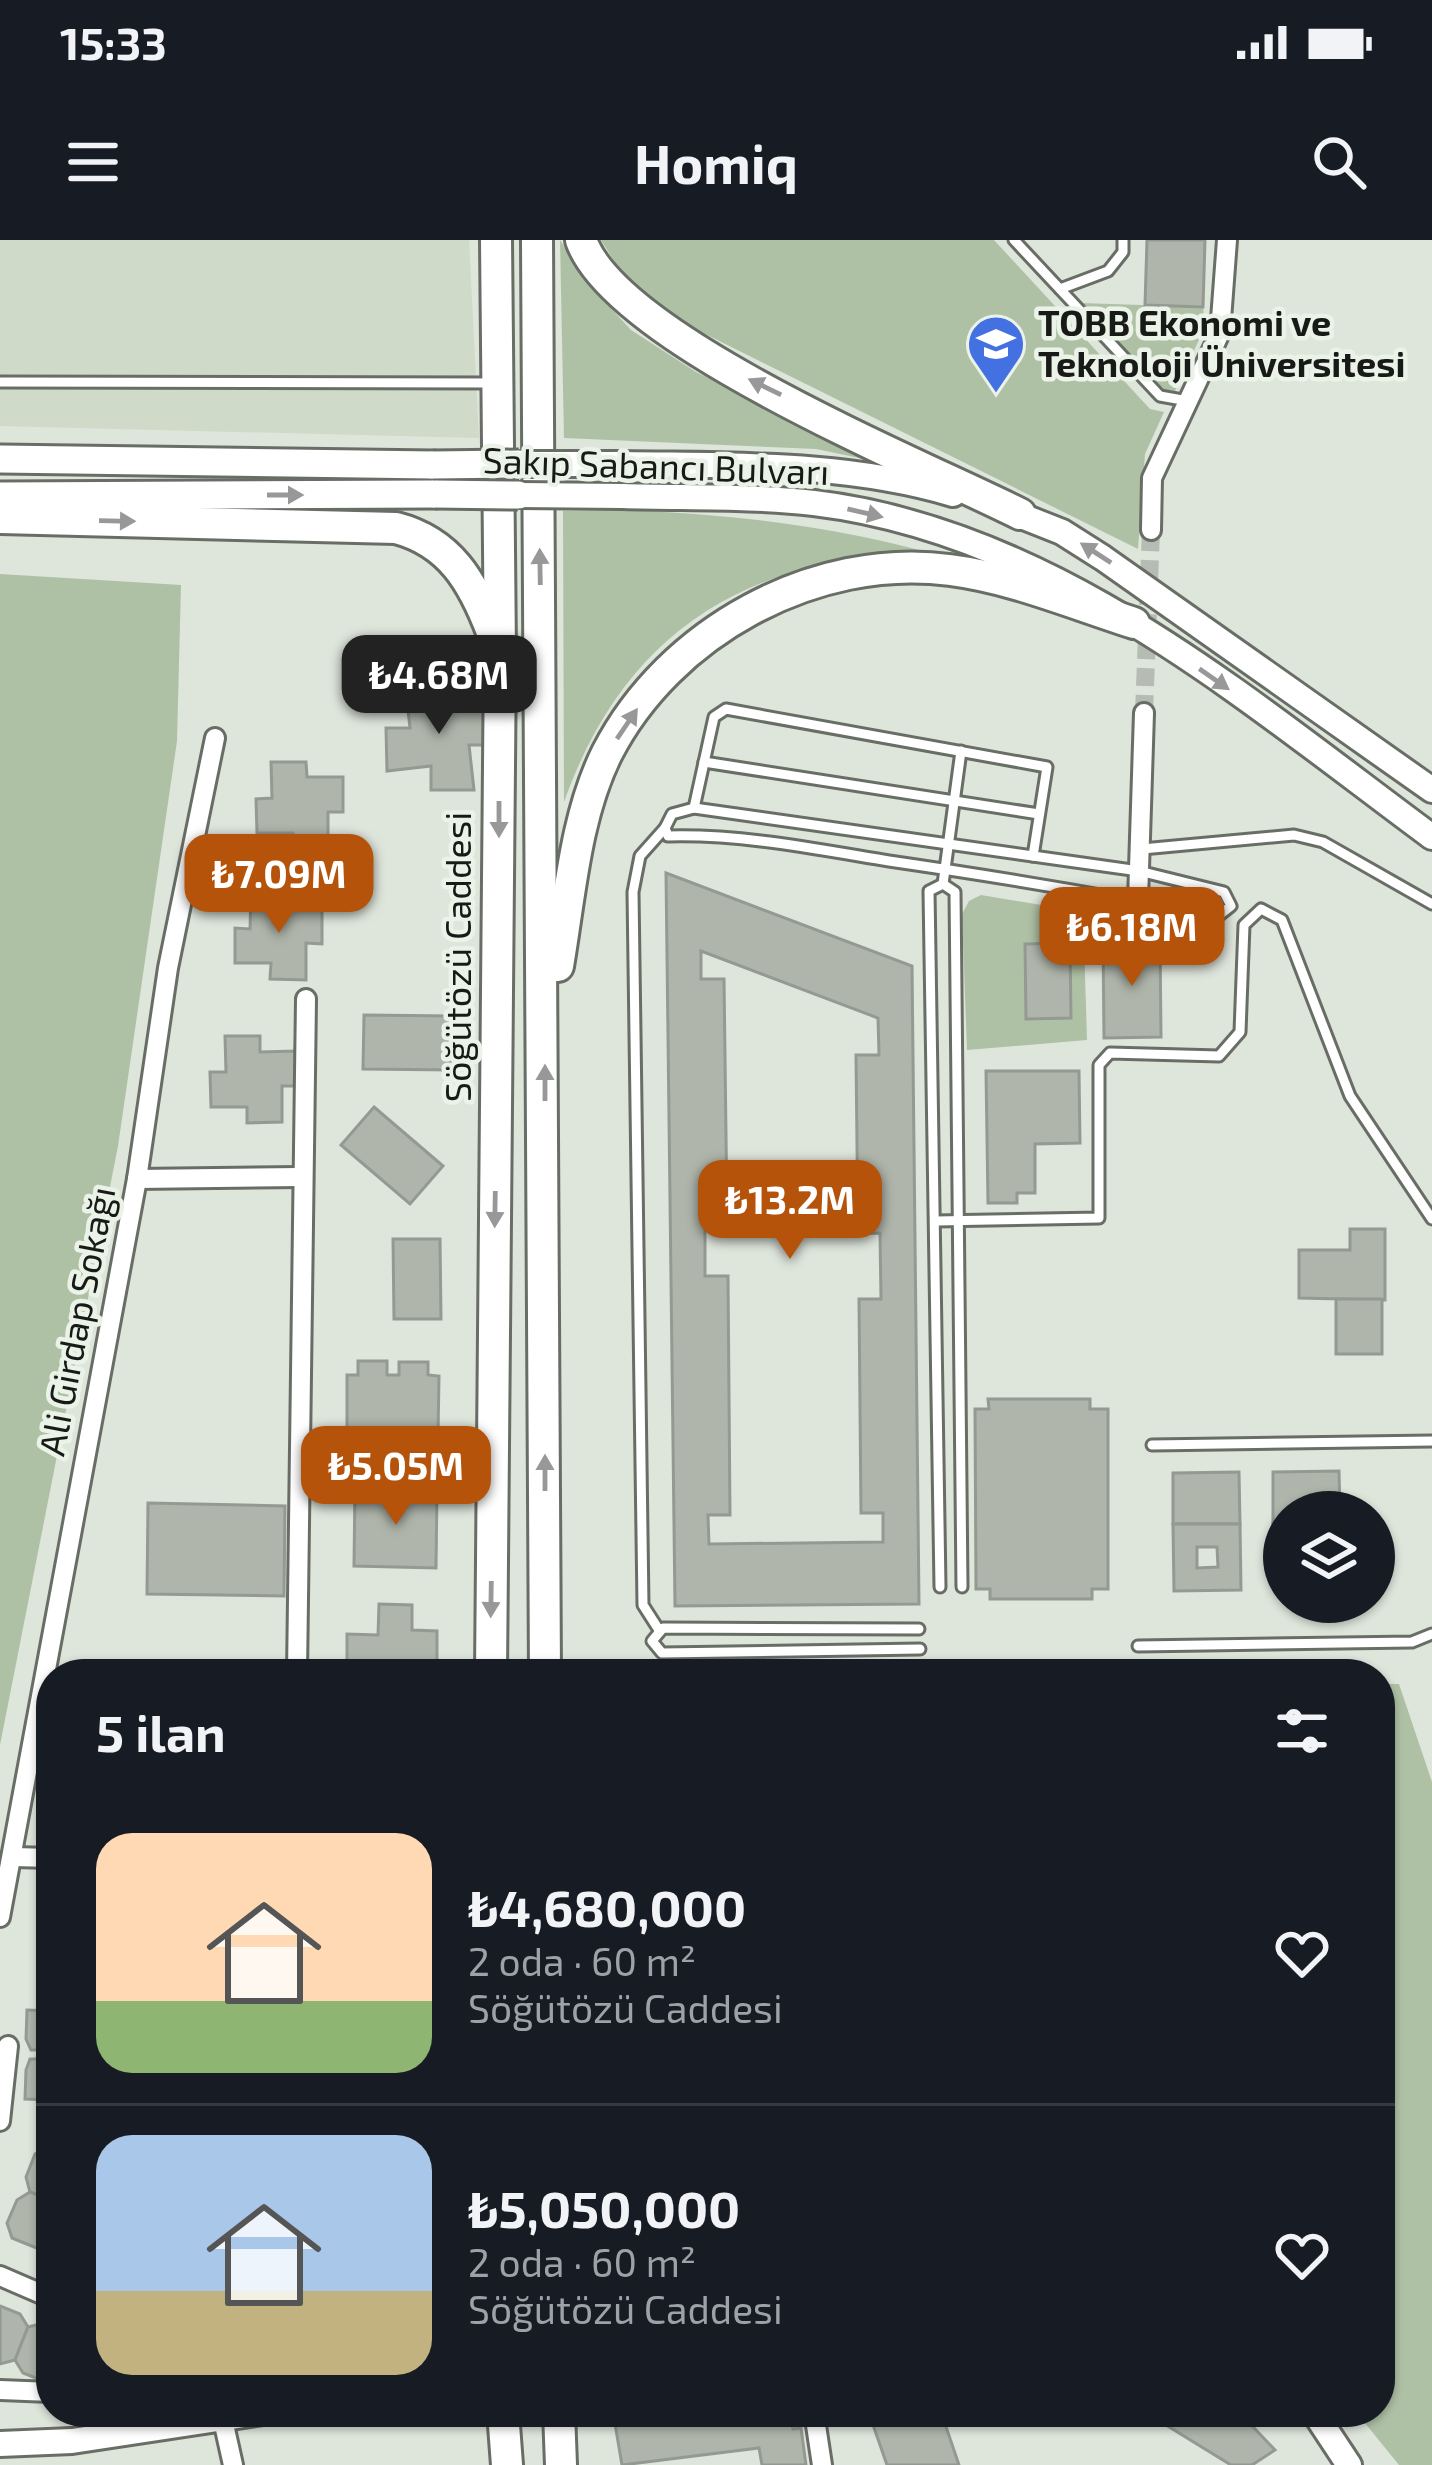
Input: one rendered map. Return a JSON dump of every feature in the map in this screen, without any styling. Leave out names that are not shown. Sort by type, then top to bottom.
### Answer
[{"type":"main road","name":"Söğütözü Caddesi","points":[[490,1659],[500,652],[496,240]]},
{"type":"main road","points":[[537,240],[545,1659]]},
{"type":"main road","points":[[581,240],[617,292],[693,350],[1020,514]]},
{"type":"main road","name":"Sakıp Sabancı Bulvarı","points":[[0,459],[519,464]]},
{"type":"main road","name":"Sakıp Sabancı Bulvarı","points":[[0,496],[518,494]]},
{"type":"main road","points":[[0,518],[396,528],[436,544],[454,560],[478,597],[500,652]]},
{"type":"main road","points":[[545,1037],[588,801],[608,752],[662,676],[710,633],[758,604],[817,584],[904,567],[989,577],[1134,623]]},
{"type":"main road","points":[[504,2427],[507,2465]]},
{"type":"main road","points":[[560,2427],[561,2465]]},
{"type":"street","points":[[1151,530],[1152,478],[1220,333],[1227,240]]},
{"type":"street","name":"Sakıp Sabancı Bulvarı","points":[[519,464],[865,473],[1020,514],[1103,558],[1432,790]]},
{"type":"street","name":"Sakıp Sabancı Bulvarı","points":[[518,494],[813,503],[921,527],[1038,569],[1134,623],[1432,836]]},
{"type":"street","points":[[1138,900],[1144,712]]},
{"type":"street","name":"Ali Girdap Sokağı","points":[[50,1659],[137,1179],[168,968],[214,737]]},
{"type":"street","points":[[297,1659],[306,999]]},
{"type":"street","points":[[137,1179],[300,1178]]},
{"type":"street","name":"Ali Girdap Sokağı","points":[[0,1917],[36,1736]]},
{"type":"street","points":[[14,1857],[36,1858]]},
{"type":"street","points":[[0,2121],[8,2046]]},
{"type":"street","points":[[0,2276],[36,2292]]},
{"type":"street","points":[[0,2390],[36,2391]]},
{"type":"street","points":[[0,2444],[92,2427]]},
{"type":"street","points":[[225,2427],[233,2465]]},
{"type":"street","points":[[816,2427],[822,2465]]},
{"type":"street","points":[[1324,2427],[1349,2465]]},
{"type":"lane","points":[[1014,240],[1160,396],[1188,401]]},
{"type":"lane","points":[[1060,289],[1108,271],[1124,252],[1123,240]]},
{"type":"lane","points":[[0,382],[497,383]]},
{"type":"lane","points":[[694,808],[714,718],[726,709],[1047,766],[1033,856]]},
{"type":"lane","points":[[943,884],[961,751]]},
{"type":"lane","points":[[704,762],[1039,814]]},
{"type":"lane","points":[[659,1630],[643,1605],[633,881],[640,856],[672,814],[694,808],[1139,872],[1224,892],[1231,905],[1250,914],[1267,909],[1282,920],[1349,1096],[1432,1220]]},
{"type":"lane","points":[[664,828],[668,836],[710,835],[945,869],[1217,916],[1231,905]]},
{"type":"lane","points":[[1142,849],[1294,835],[1323,842],[1432,904]]},
{"type":"lane","points":[[940,1587],[929,891],[943,884]]},
{"type":"lane","points":[[943,884],[955,892],[962,1587]]},
{"type":"lane","points":[[936,1221],[1099,1218],[1099,1065],[1110,1053],[1219,1056],[1232,1046],[1240,1032],[1244,925],[1250,914]]},
{"type":"lane","points":[[1152,1445],[1432,1441]]},
{"type":"lane","points":[[659,1630],[919,1629]]},
{"type":"lane","points":[[659,1630],[652,1641],[662,1653],[920,1649]]},
{"type":"lane","points":[[1138,1646],[1412,1642],[1432,1634]]},
{"type":"shaded area","points":[[0,240],[469,240],[479,438],[0,426]]},
{"type":"green space","points":[[560,240],[583,278],[631,330],[696,372],[888,464],[816,449],[564,438]]},
{"type":"green space","name":"TOBB Ekonomi ve Teknoloji Üniversitesi","points":[[601,240],[994,240],[1150,409],[1164,412],[1145,454],[1138,549],[655,309],[622,274]]},
{"type":"green space","points":[[1080,303],[1203,307],[1205,327],[1175,391],[1157,390]]},
{"type":"green space","points":[[623,510],[776,522],[927,552],[863,557],[804,569],[750,588],[702,614],[659,649],[621,691],[590,742],[564,802],[563,511]]},
{"type":"green space","points":[[0,574],[181,585],[177,741],[118,1146],[0,1745]]},
{"type":"green space","points":[[981,895],[1083,912],[1087,1040],[967,1050],[962,914],[969,901]]},
{"type":"green space","points":[[1395,1684],[1399,1684],[1432,1782],[1432,2465],[1399,2465],[1368,2427],[1395,2427]]},
{"type":"building","points":[[1147,240],[1205,240],[1203,307],[1145,305]]},
{"type":"building","points":[[405,684],[448,684],[448,708],[492,702],[492,745],[469,745],[474,790],[431,790],[431,766],[387,771],[386,728],[410,728]]},
{"type":"building","points":[[271,762],[306,762],[307,777],[343,777],[343,812],[328,812],[328,849],[293,849],[293,833],[257,833],[256,799],[272,798]]},
{"type":"building","points":[[666,873],[912,966],[919,1604],[675,1606]],"holes":[[[701,951],[878,1018],[879,1055],[856,1055],[858,1234],[880,1233],[881,1299],[859,1299],[861,1513],[883,1513],[883,1542],[709,1544],[708,1515],[730,1515],[728,1276],[705,1276],[705,1212],[727,1212],[724,979],[701,979]]]},
{"type":"building","points":[[251,892],[286,892],[286,908],[322,908],[322,944],[306,943],[306,980],[270,979],[271,963],[235,963],[235,928],[250,929]]},
{"type":"building","points":[[1160,939],[1161,1037],[1104,1038],[1103,940]]},
{"type":"building","points":[[1070,943],[1071,1018],[1026,1019],[1025,944]]},
{"type":"building","points":[[364,1015],[454,1016],[453,1070],[363,1069]]},
{"type":"building","points":[[225,1036],[260,1036],[260,1052],[296,1051],[297,1086],[282,1086],[282,1122],[247,1123],[247,1107],[211,1107],[210,1072],[226,1072]]},
{"type":"building","points":[[986,1071],[1079,1071],[1080,1143],[1035,1144],[1035,1193],[1017,1193],[1017,1203],[988,1203]]},
{"type":"building","points":[[374,1107],[443,1166],[410,1204],[341,1145]]},
{"type":"building","points":[[1350,1229],[1385,1229],[1385,1300],[1299,1298],[1299,1250],[1350,1250]]},
{"type":"building","points":[[393,1239],[440,1239],[441,1319],[394,1319]]},
{"type":"building","points":[[1336,1299],[1382,1299],[1382,1354],[1336,1354]]},
{"type":"building","points":[[358,1361],[387,1361],[387,1375],[399,1375],[399,1362],[428,1362],[428,1375],[439,1376],[438,1435],[427,1435],[427,1449],[398,1449],[398,1435],[387,1435],[387,1448],[358,1448],[358,1434],[347,1434],[347,1375],[358,1375]]},
{"type":"building","points":[[988,1399],[1090,1399],[1090,1409],[1108,1409],[1108,1589],[1092,1589],[1092,1599],[990,1599],[990,1589],[976,1589],[975,1409],[989,1409]]},
{"type":"building","points":[[1339,1471],[1339,1491],[1273,1491],[1273,1472]]},
{"type":"building","points":[[1239,1472],[1240,1524],[1173,1524],[1173,1473]]},
{"type":"building","points":[[355,1487],[437,1489],[436,1568],[354,1566]]},
{"type":"building","points":[[148,1503],[285,1506],[284,1596],[147,1594]]},
{"type":"building","points":[[1173,1524],[1240,1524],[1241,1590],[1174,1591]],"holes":[[[1197,1547],[1217,1547],[1218,1567],[1197,1568]]]},
{"type":"building","points":[[379,1604],[412,1605],[412,1630],[437,1631],[437,1659],[347,1659],[347,1634],[378,1635]]},
{"type":"building","points":[[27,2010],[36,2010],[36,2050],[31,2050],[26,2039]]},
{"type":"building","points":[[30,2059],[36,2059],[36,2099],[25,2099]]},
{"type":"building","points":[[35,2154],[36,2194],[30,2192],[26,2177]]},
{"type":"building","points":[[30,2192],[36,2194],[36,2248],[12,2238],[7,2223],[17,2200]]},
{"type":"building","points":[[0,2306],[20,2314],[28,2327],[15,2360],[0,2364]]},
{"type":"building","points":[[36,2325],[36,2378],[23,2373],[15,2360],[28,2327]]},
{"type":"building","points":[[616,2427],[801,2428],[806,2465],[762,2465],[759,2448],[622,2465]]},
{"type":"building","points":[[874,2427],[946,2427],[959,2465],[887,2465]]},
{"type":"building","points":[[1169,2427],[1253,2427],[1275,2450],[1252,2465],[1231,2465]]},
{"type":"tunnel","points":[[1144,713],[1151,530]]},
{"type":"place","name":"TOBB Ekonomi ve Teknoloji Üniversitesi","points":[[996,395]]}]
